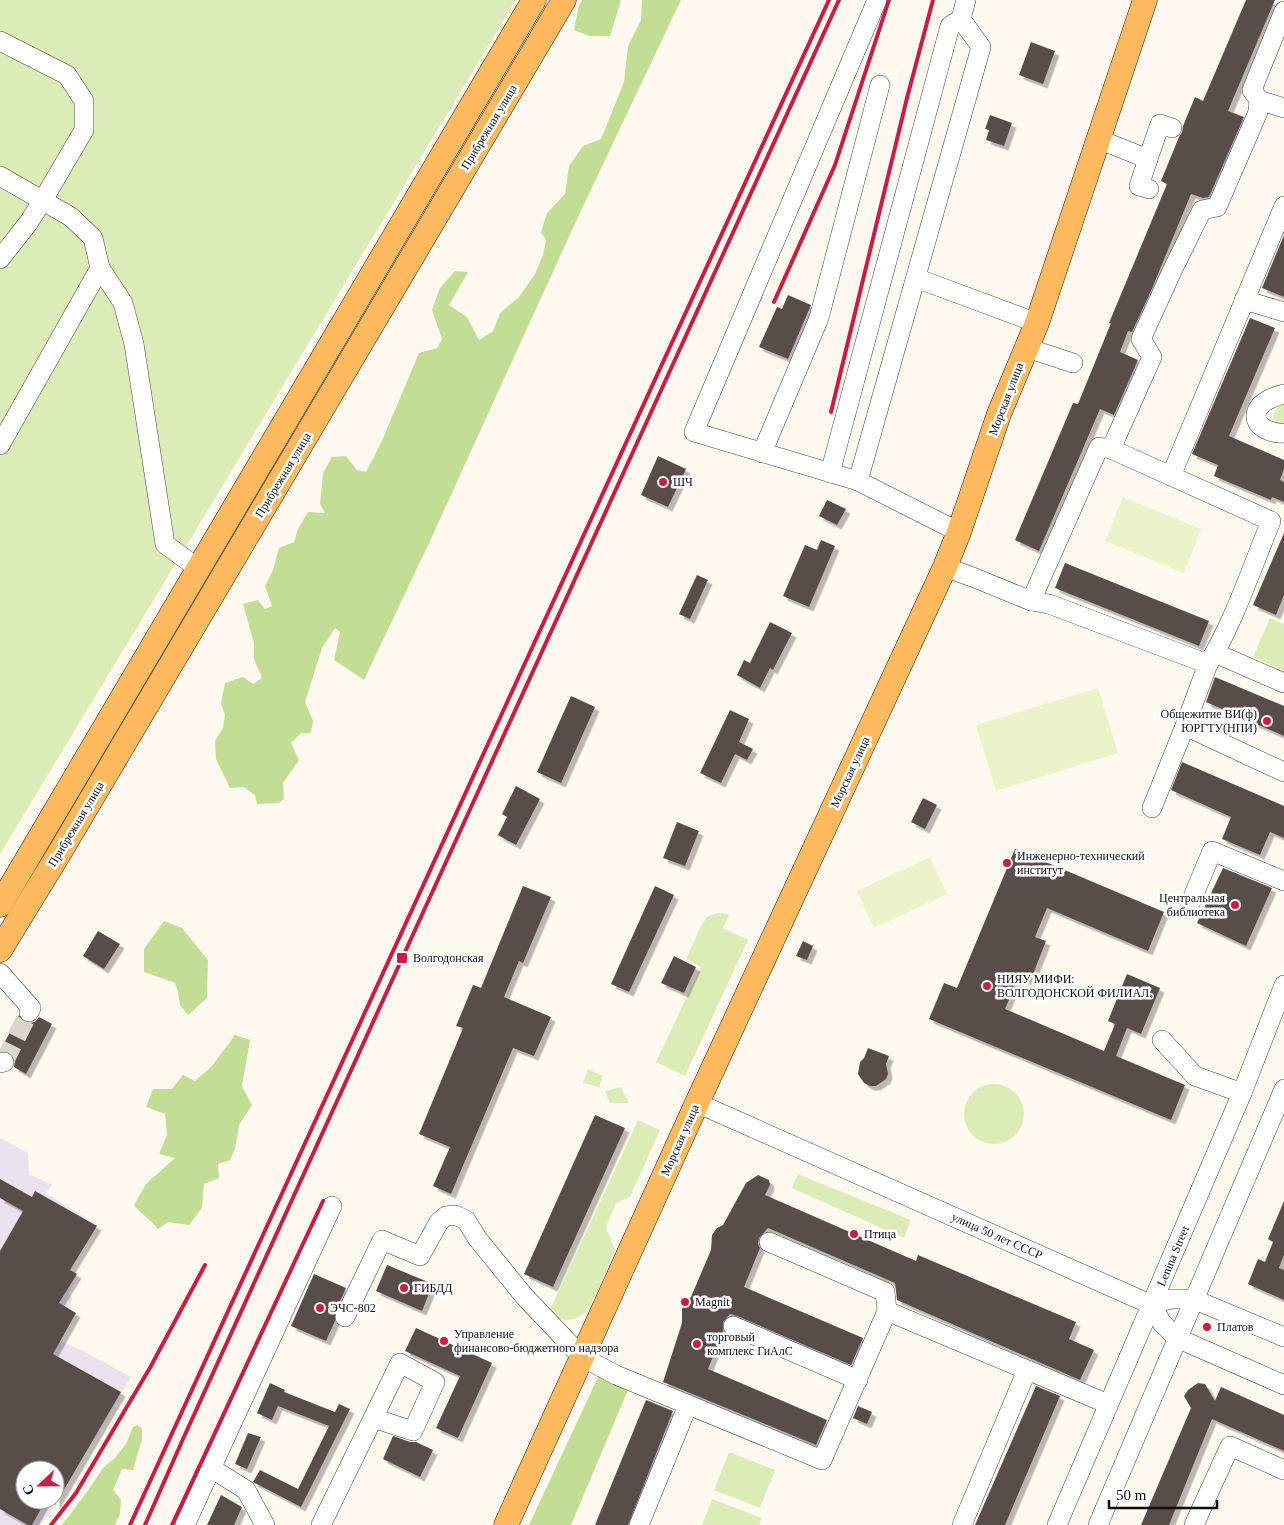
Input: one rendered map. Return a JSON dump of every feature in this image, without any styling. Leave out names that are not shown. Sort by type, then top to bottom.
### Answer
[{"type":"main road","name":"Прибрежная улица","points":[[0,905],[534,0]]},
{"type":"main road","name":"Прибрежная улица","points":[[0,950],[57,857],[564,0]]},
{"type":"main road","name":"Морская улица","points":[[506,1525],[697,1103],[945,567],[959,532],[999,414],[1037,322],[1145,0]]},
{"type":"street","points":[[877,0],[694,432],[858,481],[959,532]]},
{"type":"street","points":[[830,473],[950,26],[961,19],[966,0]]},
{"type":"street","points":[[1284,10],[1252,90],[1259,100],[1284,108]]},
{"type":"street","points":[[858,481],[981,47],[961,19]]},
{"type":"street","points":[[0,41],[67,76],[84,101],[84,130],[29,222],[0,259]]},
{"type":"street","points":[[762,453],[819,318],[880,85]]},
{"type":"street","points":[[1111,449],[1152,357],[1141,340],[1202,210],[1217,207],[1258,112],[1259,100]]},
{"type":"street","points":[[1149,190],[1139,186],[1160,124],[1172,128]]},
{"type":"street","points":[[1098,139],[1148,159]]},
{"type":"street","points":[[0,176],[72,217],[92,238],[100,268],[123,303],[134,344],[165,544],[199,570]]},
{"type":"street","points":[[1171,476],[1284,206]]},
{"type":"street","points":[[0,445],[100,268]]},
{"type":"street","points":[[916,278],[1037,322]]},
{"type":"street","points":[[1244,300],[1284,312]]},
{"type":"street","points":[[1027,348],[1073,363]]},
{"type":"street","points":[[1284,394],[1276,396],[1261,406],[1257,411],[1256,418],[1259,425],[1267,430],[1284,433]]},
{"type":"street","points":[[1031,601],[1099,447],[1111,449],[1270,521],[1239,600],[1212,658],[1152,808]]},
{"type":"street","points":[[945,567],[1031,601],[1049,604],[1284,683]]},
{"type":"street","points":[[1185,726],[1284,772]]},
{"type":"street","points":[[36,845],[57,857]]},
{"type":"street","points":[[1190,904],[1212,852],[1284,881]]},
{"type":"street","points":[[0,973],[31,1008],[29,1012]]},
{"type":"street","name":"Lenina Street","points":[[1057,1525],[1242,1093],[1284,985]]},
{"type":"street","points":[[1162,1040],[1196,1076],[1242,1093]]},
{"type":"street","points":[[1098,1525],[1284,1089]]},
{"type":"street","name":"улица 50 лет СССР","points":[[697,1103],[1152,1304]]},
{"type":"street","points":[[185,1525],[332,1206]]},
{"type":"street","points":[[345,1317],[382,1240],[420,1256],[439,1222],[446,1216],[455,1215],[466,1220],[477,1238],[524,1296],[582,1357],[616,1375],[822,1460],[887,1311],[885,1292],[769,1242]]},
{"type":"street","points":[[1284,1337],[1194,1299],[1171,1299],[1152,1304],[1162,1323],[1177,1338],[1284,1384]]},
{"type":"street","points":[[887,1311],[1108,1404]]},
{"type":"street","points":[[734,1326],[858,1380]]},
{"type":"street","points":[[962,1525],[1027,1370]]},
{"type":"street","points":[[638,1525],[688,1405]]},
{"type":"street","points":[[322,1525],[373,1418]]},
{"type":"street","points":[[1194,1525],[1230,1446],[1284,1470]]},
{"type":"street","points":[[211,1468],[246,1490],[265,1525]]},
{"type":"shaded area","points":[[0,1138],[28,1153],[29,1174],[52,1185],[46,1193],[97,1225],[68,1270],[77,1276],[68,1292],[72,1298],[70,1312],[60,1341],[131,1377],[65,1488],[65,1460],[15,1460],[15,1510],[52,1510],[39,1525],[0,1525]]},
{"type":"green space","points":[[0,0],[516,0],[0,854]]},
{"type":"green space","points":[[582,0],[621,0],[610,36],[589,36],[574,30],[579,5]]},
{"type":"green space","points":[[642,0],[681,0],[578,217],[430,541],[364,680],[334,660],[340,632],[335,628],[322,648],[305,702],[313,721],[311,733],[301,733],[291,743],[299,760],[283,783],[284,799],[279,803],[257,804],[255,795],[244,787],[230,788],[216,759],[215,741],[223,728],[225,715],[221,704],[225,683],[243,677],[253,684],[262,678],[254,659],[254,643],[243,604],[258,600],[265,609],[272,606],[265,586],[273,570],[279,548],[294,542],[298,529],[308,512],[325,513],[320,504],[323,473],[332,457],[346,456],[357,470],[366,472],[381,443],[419,353],[437,348],[442,339],[432,310],[440,288],[455,271],[468,272],[449,305],[467,317],[479,340],[493,331],[500,313],[519,297],[535,274],[543,255],[546,240],[541,232],[547,213],[565,194],[569,166],[583,146],[601,139],[624,82],[628,46],[641,20]]},
{"type":"green space","points":[[1284,395],[1284,438],[1268,431],[1273,416]]},
{"type":"green space","points":[[1123,497],[1201,529],[1184,573],[1105,541]]},
{"type":"green space","points":[[1270,618],[1284,624],[1284,670],[1253,657]]},
{"type":"green space","points":[[1098,688],[1118,753],[996,791],[976,725]]},
{"type":"green space","points":[[930,857],[947,894],[874,928],[857,891]]},
{"type":"green space","points":[[718,913],[729,914],[723,928],[748,940],[685,1076],[656,1062],[701,967],[686,959],[702,924],[707,917]]},
{"type":"green space","points":[[164,921],[182,928],[208,960],[207,998],[188,1015],[180,1005],[175,983],[144,972],[144,949]]},
{"type":"green space","points":[[235,1035],[250,1040],[242,1086],[252,1105],[239,1125],[235,1149],[230,1160],[218,1164],[219,1178],[204,1184],[202,1208],[189,1225],[168,1222],[158,1229],[134,1205],[146,1184],[175,1158],[159,1154],[167,1135],[165,1114],[146,1107],[153,1089],[172,1089],[183,1075],[195,1081],[212,1066]]},
{"type":"green space","points":[[588,1069],[603,1076],[599,1087],[583,1083]]},
{"type":"green space","points":[[994,1084],[1011,1089],[1019,1097],[1024,1114],[1019,1131],[1011,1139],[994,1144],[977,1139],[969,1131],[964,1114],[969,1097],[977,1089]]},
{"type":"green space","points":[[621,1087],[629,1103],[610,1103],[605,1091]]},
{"type":"green space","points":[[638,1120],[660,1130],[630,1197],[616,1203],[606,1227],[615,1250],[596,1293],[585,1312],[581,1316],[570,1320],[554,1316],[549,1312]]},
{"type":"green space","points":[[798,1174],[911,1220],[904,1238],[792,1188]]},
{"type":"green space","points":[[599,1375],[628,1390],[571,1525],[529,1525]]},
{"type":"green space","points":[[138,1425],[142,1429],[142,1439],[133,1470],[122,1469],[113,1490],[121,1500],[120,1514],[115,1525],[62,1525],[103,1468],[115,1458],[126,1444],[133,1427]]},
{"type":"green space","points":[[729,1452],[775,1470],[760,1508],[714,1490]]},
{"type":"green space","points":[[712,1499],[762,1518],[759,1525],[702,1525]]},
{"type":"building","points":[[1246,0],[1275,0],[1228,111],[1244,117],[1209,197],[1203,198],[1191,194],[1151,291],[1132,332],[1128,331],[1120,352],[1138,360],[1114,415],[1100,409],[1039,551],[1015,540],[1073,403],[1078,404],[1111,323],[1109,323],[1167,184],[1161,181],[1195,97],[1203,101]]},
{"type":"building","points":[[1031,42],[1055,51],[1043,84],[1019,75]]},
{"type":"building","points":[[990,115],[1012,123],[1004,146],[986,140],[989,130],[985,129]]},
{"type":"building","points":[[1284,235],[1284,297],[1262,288]]},
{"type":"building","points":[[788,295],[811,305],[788,359],[759,347],[777,307],[782,309]]},
{"type":"building","points":[[1250,318],[1275,328],[1229,436],[1284,460],[1284,469],[1280,480],[1284,482],[1284,502],[1272,497],[1271,500],[1214,476],[1218,465],[1192,454]]},
{"type":"building","name":"ШЧ","points":[[658,456],[686,469],[668,507],[641,495]]},
{"type":"building","points":[[827,500],[846,509],[837,525],[819,516]]},
{"type":"building","points":[[1284,533],[1284,595],[1276,615],[1253,605]]},
{"type":"building","points":[[821,540],[835,546],[809,607],[783,596],[805,545],[817,550]]},
{"type":"building","points":[[1065,563],[1209,621],[1199,646],[1055,588]]},
{"type":"building","points":[[697,575],[708,580],[690,619],[679,614]]},
{"type":"building","points":[[770,622],[792,633],[773,670],[770,668],[760,688],[737,675],[744,660],[750,663]]},
{"type":"building","name":"Общежитие ВИ(ф) ЮРГТУ(НПИ)","points":[[1215,677],[1284,706],[1284,736],[1206,702]]},
{"type":"building","points":[[571,696],[595,707],[561,783],[537,772]]},
{"type":"building","points":[[730,710],[749,719],[739,742],[753,749],[747,760],[735,754],[721,783],[700,773]]},
{"type":"building","points":[[1182,762],[1284,806],[1284,838],[1270,832],[1260,855],[1222,839],[1231,817],[1171,790]]},
{"type":"building","points":[[516,786],[540,799],[516,845],[498,835],[507,817],[502,814]]},
{"type":"building","points":[[923,798],[937,805],[925,829],[911,822]]},
{"type":"building","points":[[677,822],[699,831],[685,866],[663,858]]},
{"type":"building","name":"НИЯУ МИФИ: ВОЛГОДОНСКОЙ ФИЛИАЛ.","points":[[1015,849],[1164,912],[1148,951],[1047,908],[1035,937],[1046,941],[1030,982],[1019,977],[1005,1009],[1104,1051],[1115,1024],[1108,1021],[1127,974],[1160,988],[1141,1034],[1127,1028],[1116,1056],[1185,1085],[1171,1120],[929,1019],[944,983],[957,988]]},
{"type":"building","name":"Центральная библиотека","points":[[1223,868],[1272,888],[1246,946],[1197,923]]},
{"type":"building","name":"Волгодонская","points":[[523,886],[551,897],[523,963],[519,961],[504,997],[551,1017],[534,1056],[513,1048],[451,1194],[433,1186],[450,1147],[419,1134],[463,1028],[456,1026],[473,985],[481,988]]},
{"type":"building","points":[[655,886],[674,895],[629,992],[611,984]]},
{"type":"building","points":[[98,931],[120,944],[104,969],[83,956]]},
{"type":"building","points":[[803,941],[813,946],[807,960],[796,956]]},
{"type":"building","points":[[674,956],[696,967],[684,993],[661,983]]},
{"type":"building","points":[[19,1015],[24,1022],[35,1022],[39,1017],[52,1024],[26,1074],[14,1067],[15,1060],[12,1054],[7,1051],[0,1051]]},
{"type":"building","points":[[868,1048],[889,1056],[886,1064],[888,1074],[886,1079],[876,1086],[864,1083],[858,1074],[860,1062]]},
{"type":"building","points":[[595,1115],[625,1128],[553,1287],[524,1274]]},
{"type":"building","points":[[758,1175],[769,1180],[770,1185],[765,1195],[916,1261],[918,1255],[1076,1322],[1069,1339],[1094,1350],[1080,1380],[897,1300],[895,1283],[768,1228],[759,1238],[758,1244],[760,1248],[744,1287],[863,1338],[851,1365],[730,1314],[723,1322],[723,1331],[708,1369],[827,1420],[816,1445],[663,1382],[682,1323],[682,1309],[685,1302],[691,1297],[711,1250],[712,1235],[717,1228],[723,1225],[746,1183]]},
{"type":"building","points":[[0,1179],[32,1197],[35,1191],[97,1226],[70,1270],[77,1274],[59,1303],[76,1313],[53,1354],[121,1392],[65,1488],[65,1460],[15,1460],[15,1510],[40,1510],[32,1525],[28,1525],[0,1509],[0,1251],[23,1211],[0,1198]]},
{"type":"building","points":[[1284,1201],[1284,1255],[1279,1268],[1284,1270],[1284,1300],[1248,1284],[1258,1259],[1265,1262],[1273,1242],[1268,1239]]},
{"type":"building","name":"ГИБДД","points":[[387,1265],[433,1284],[422,1311],[376,1291]]},
{"type":"building","name":"ЭЧС-802","points":[[314,1274],[346,1288],[335,1312],[335,1321],[326,1341],[291,1326]]},
{"type":"building","points":[[416,1328],[492,1363],[458,1438],[436,1428],[460,1376],[405,1351]]},
{"type":"building","points":[[270,1383],[285,1390],[284,1392],[335,1412],[339,1404],[350,1409],[301,1507],[253,1482],[260,1470],[298,1489],[329,1426],[278,1406],[272,1420],[257,1413]]},
{"type":"building","points":[[1198,1383],[1205,1384],[1215,1401],[1221,1387],[1284,1415],[1284,1451],[1212,1419],[1169,1525],[1141,1525],[1191,1408],[1184,1396],[1188,1390]]},
{"type":"building","points":[[1036,1386],[1060,1396],[1005,1525],[975,1525]]},
{"type":"building","points":[[646,1400],[673,1411],[628,1525],[595,1525]]},
{"type":"building","points":[[858,1406],[872,1412],[867,1424],[853,1418]]},
{"type":"building","points":[[248,1433],[261,1437],[247,1469],[235,1464]]},
{"type":"building","points":[[393,1436],[410,1442],[416,1442],[433,1450],[420,1477],[383,1459]]},
{"type":"building","points":[[221,1495],[242,1507],[234,1525],[207,1525]]},
{"type":"tunnel","points":[[4,1062],[29,1012]]},
{"type":"railway","points":[[130,1525],[829,0]]},
{"type":"railway","points":[[145,1525],[839,0]]},
{"type":"railway","points":[[774,302],[835,165],[889,0]]},
{"type":"railway","points":[[831,412],[907,98],[933,0]]},
{"type":"railway","points":[[172,1525],[323,1201]]},
{"type":"railway","points":[[51,1525],[76,1493],[151,1366],[205,1265]]},
{"type":"place","name":"ШЧ","points":[[663,482]]},
{"type":"place","name":"Общежитие ВИ(ф) ЮРГТУ(НПИ)","points":[[1267,721]]},
{"type":"place","name":"Инженерно-технический институт","points":[[1007,863]]},
{"type":"place","name":"Центральная библиотека","points":[[1235,905]]},
{"type":"place","name":"Волгодонская","points":[[402,958]]},
{"type":"place","name":"НИЯУ МИФИ: ВОЛГОДОНСКОЙ ФИЛИАЛ.","points":[[987,986]]},
{"type":"place","name":"Птица","points":[[854,1234]]},
{"type":"place","name":"ГИБДД","points":[[404,1288]]},
{"type":"place","name":"Magnit","points":[[685,1302]]},
{"type":"place","name":"ЭЧС-802","points":[[320,1308]]},
{"type":"place","name":"Платов","points":[[1207,1327]]},
{"type":"place","name":"Управление финансово-бюджетного надзора","points":[[444,1341]]},
{"type":"place","name":"торговый комплекс ГиАлС","points":[[697,1344]]}]
